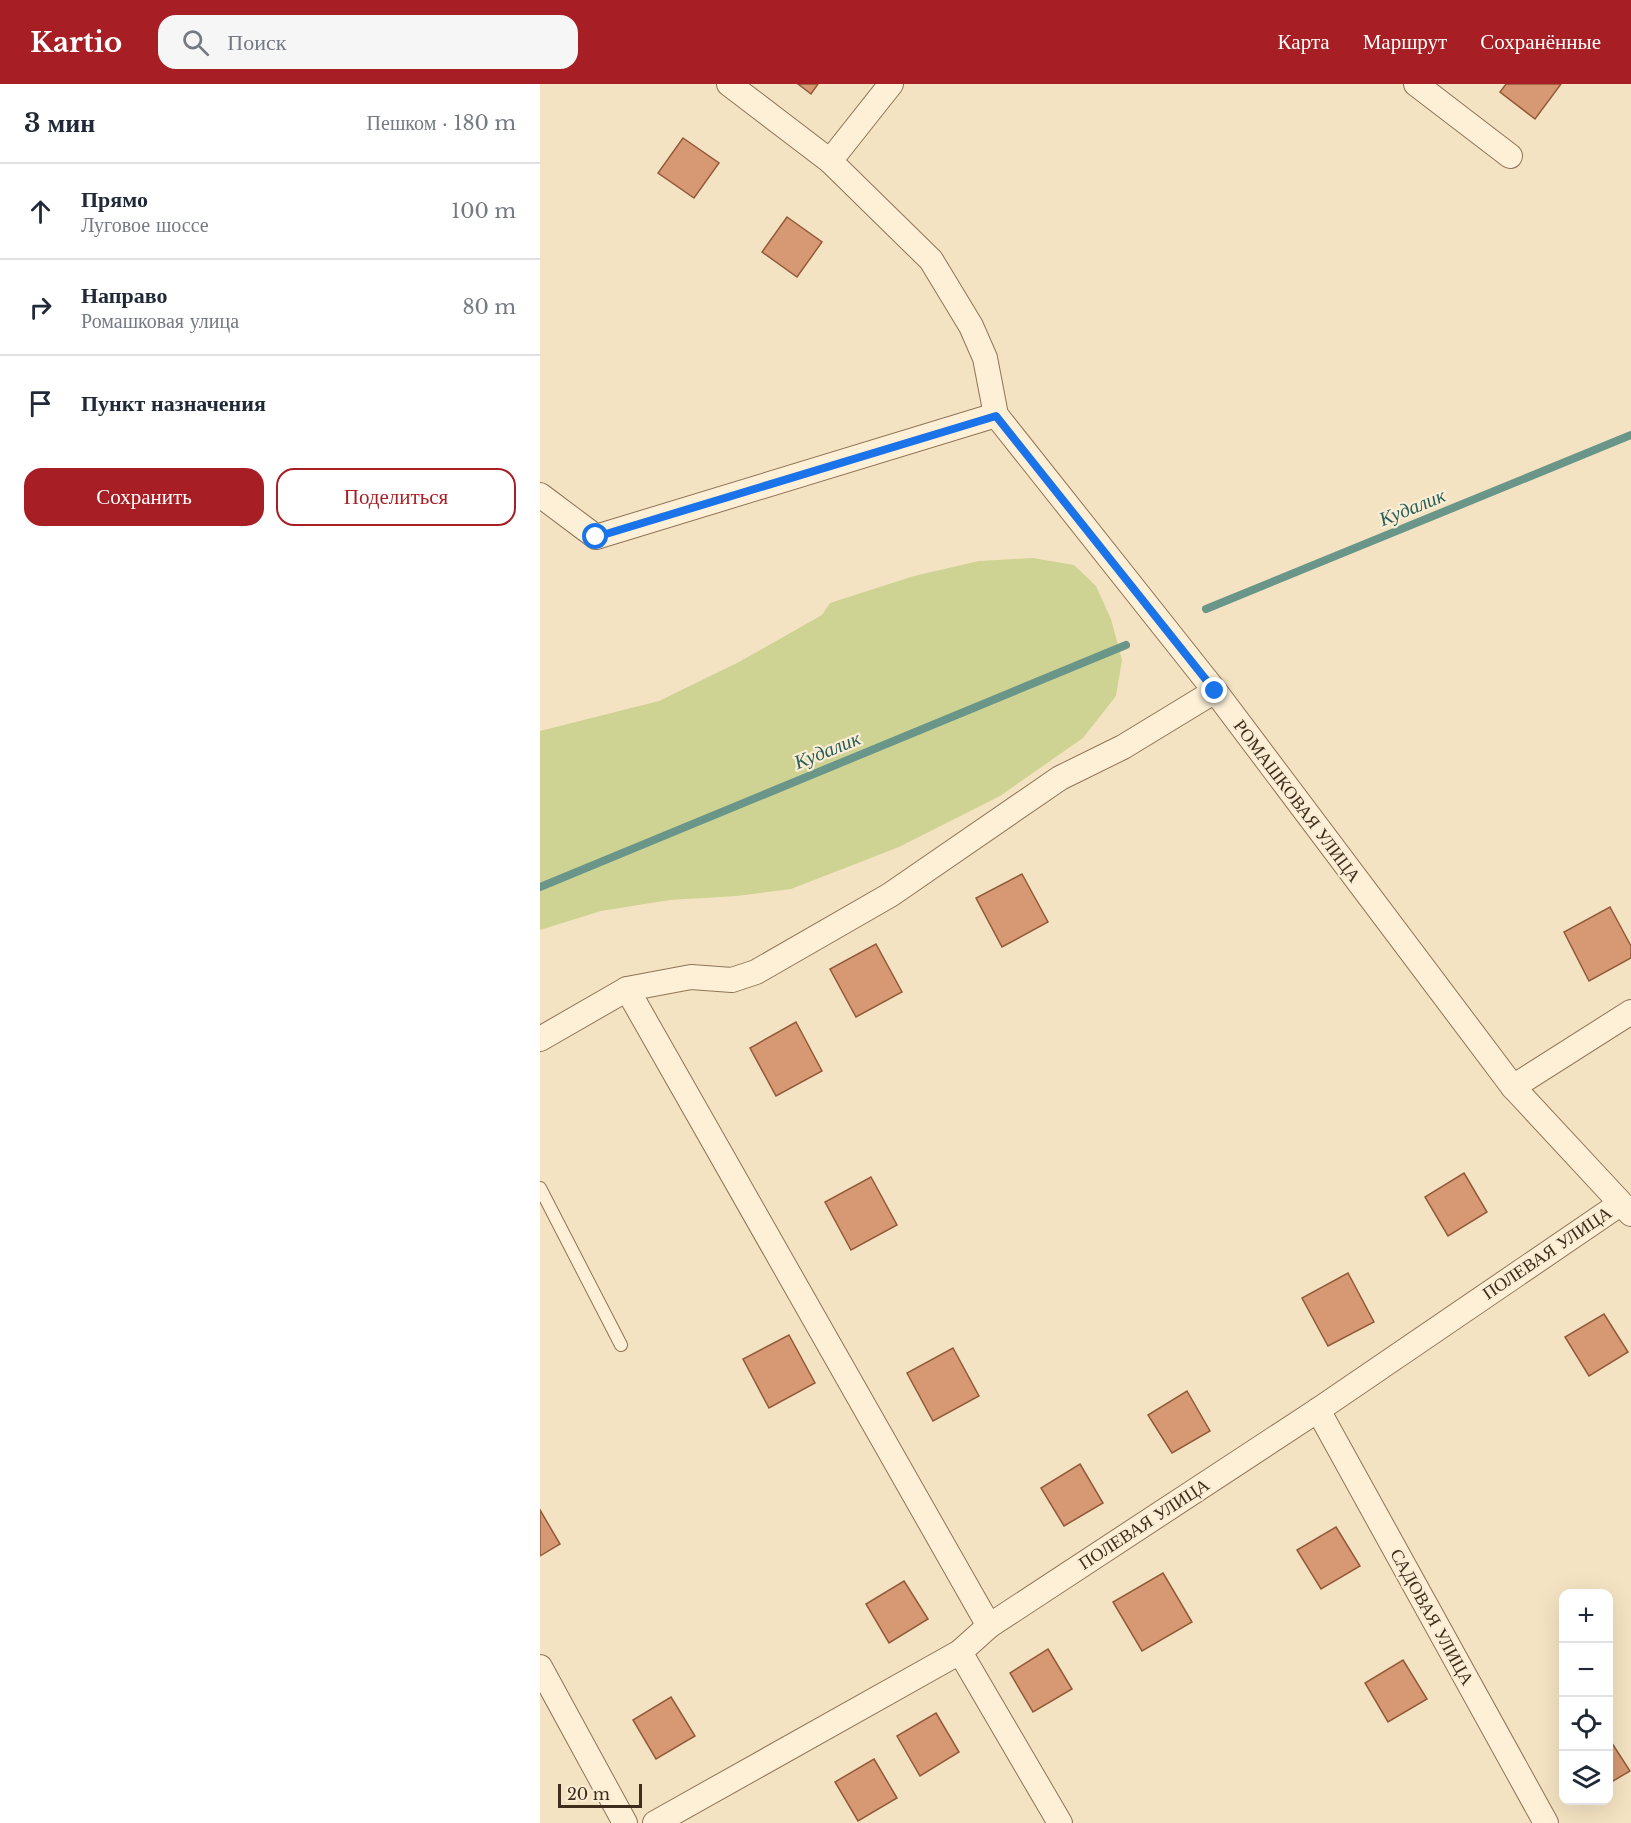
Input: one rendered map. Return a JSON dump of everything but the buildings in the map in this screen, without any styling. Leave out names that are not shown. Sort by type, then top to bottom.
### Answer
[{"type":"street","name":"РОМАШКОВАЯ УЛИЦА","points":[[729,84],[830,161],[931,260],[971,326],[985,357],[996,416],[1215,691],[1513,1087],[1626,1209]]},
{"type":"street","points":[[830,161],[891,84]]},
{"type":"street","points":[[1416,84],[1510,156]]},
{"type":"street","points":[[540,495],[596,537],[996,416]]},
{"type":"street","points":[[540,1039],[627,989],[691,977],[732,980],[756,972],[890,895],[1060,778],[1124,747],[1215,691]]},
{"type":"street","points":[[627,989],[989,1626]]},
{"type":"street","points":[[1513,1087],[1631,1012]]},
{"type":"street","name":"ПОЛЕВАЯ УЛИЦА","points":[[655,1823],[960,1652],[989,1626],[1626,1209]]},
{"type":"street","name":"САДОВАЯ УЛИЦА","points":[[1318,1410],[1546,1823]]},
{"type":"street","points":[[960,1652],[1060,1823]]},
{"type":"street","points":[[540,1667],[625,1823]]},
{"type":"lane","points":[[540,1188],[621,1346]]},
{"type":"green space","points":[[1033,558],[1074,565],[1096,586],[1111,619],[1122,660],[1116,696],[1083,738],[1000,796],[899,847],[791,889],[737,896],[670,900],[601,911],[540,930],[540,731],[659,701],[739,662],[822,615],[830,603],[914,576],[979,561]]},
{"type":"waterway","name":"Кудалик","points":[[1206,609],[1631,435]]},
{"type":"waterway","name":"Кудалик","points":[[540,887],[1126,645]]},
{"type":"route","points":[[596,537],[996,416],[1215,691]]}]
